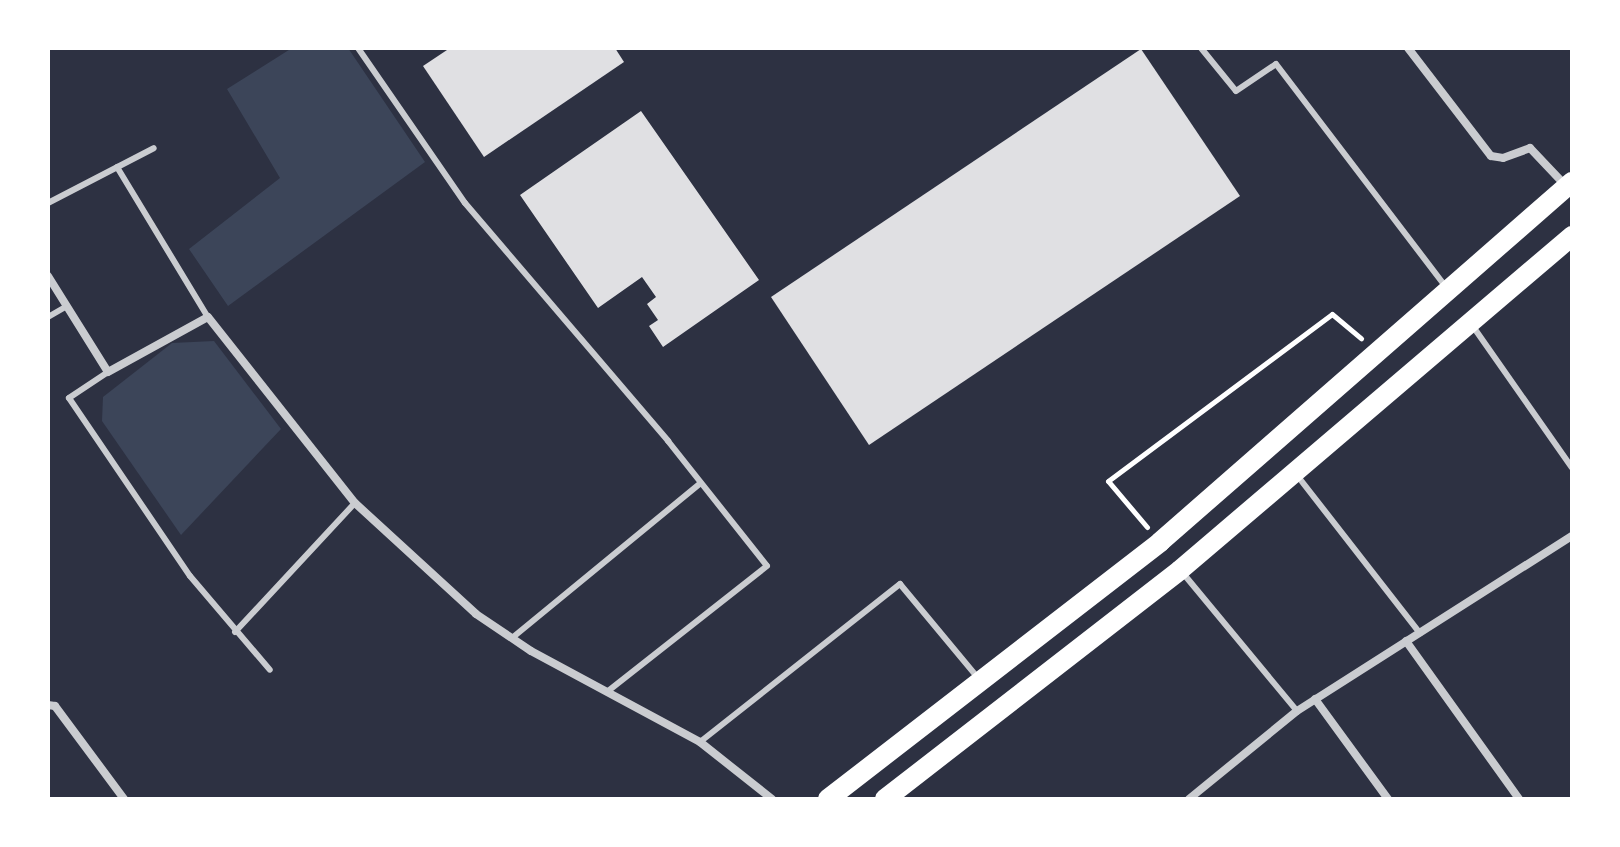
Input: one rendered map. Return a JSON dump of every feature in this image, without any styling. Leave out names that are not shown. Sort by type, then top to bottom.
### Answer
[{"type":"main road","points":[[828,799],[1160,542],[1381,354],[1570,187]]},
{"type":"main road","points":[[885,799],[1180,570],[1572,236]]},
{"type":"street","points":[[1408,48],[1491,156],[1503,158],[1530,148],[1570,187]]},
{"type":"street","points":[[48,276],[108,372],[208,317],[355,503],[476,614],[512,638],[700,742],[772,799]]},
{"type":"street","points":[[1189,799],[1297,711],[1572,536]]},
{"type":"street","points":[[1406,641],[1519,799]]},
{"type":"street","points":[[1315,699],[1388,799]]},
{"type":"street","points":[[48,705],[55,706],[124,799]]},
{"type":"lane","points":[[358,48],[465,203],[767,566],[607,692]]},
{"type":"lane","points":[[1201,48],[1236,91],[1276,64],[1450,293]]},
{"type":"lane","points":[[48,203],[154,148]]},
{"type":"lane","points":[[117,167],[208,317]]},
{"type":"lane","points":[[48,317],[67,306]]},
{"type":"lane","points":[[1470,322],[1572,468]]},
{"type":"lane","points":[[108,372],[69,398],[190,576],[270,670]]},
{"type":"lane","points":[[1296,474],[1420,633]]},
{"type":"lane","points":[[512,638],[701,483]]},
{"type":"lane","points":[[235,632],[355,503]]},
{"type":"lane","points":[[1180,570],[1297,711]]},
{"type":"lane","points":[[700,742],[900,584],[981,681]]},
{"type":"path","points":[[1160,542],[1108,481],[1332,314],[1381,354]]},
{"type":"shaded area","points":[[292,48],[348,48],[425,162],[228,306],[189,249],[280,178],[227,89]]},
{"type":"shaded area","points":[[214,341],[281,429],[181,535],[102,421],[103,397],[172,343]]},
{"type":"building","points":[[450,48],[615,48],[624,62],[484,157],[423,66]]},
{"type":"building","points":[[1141,49],[1240,196],[869,445],[771,297]]},
{"type":"building","points":[[641,111],[759,280],[663,347],[649,326],[658,320],[647,304],[656,297],[642,277],[598,308],[520,195]]}]
